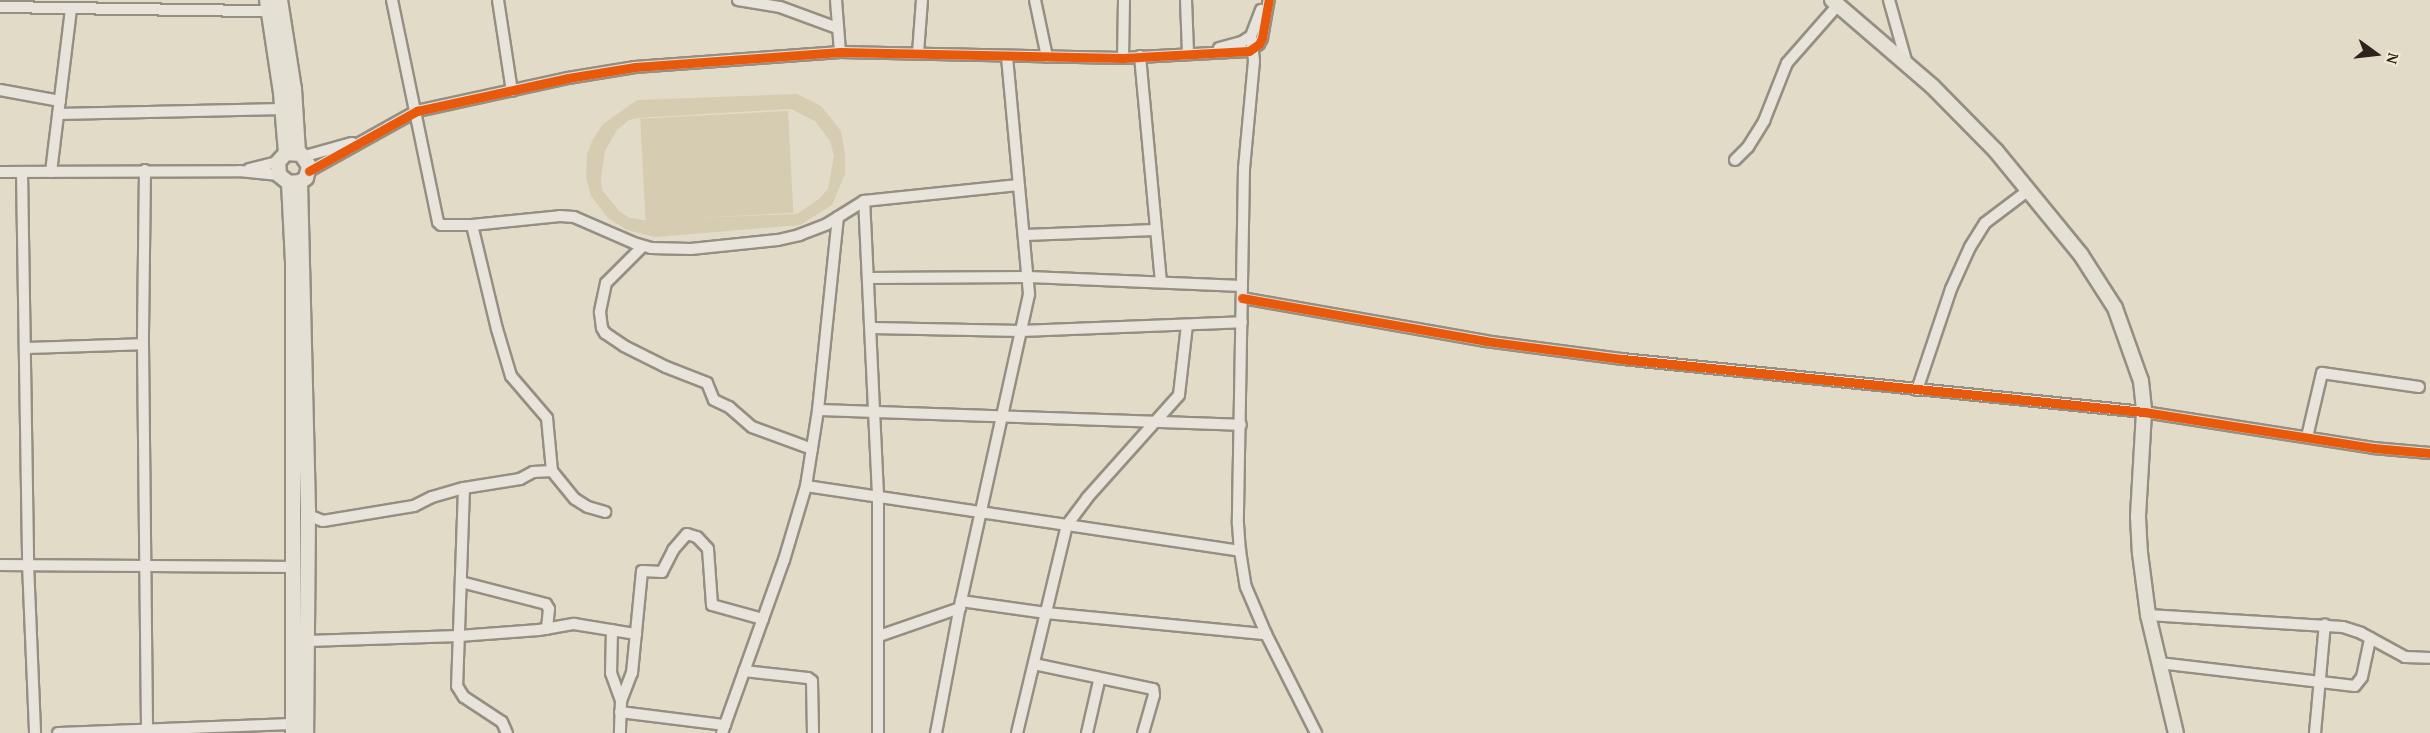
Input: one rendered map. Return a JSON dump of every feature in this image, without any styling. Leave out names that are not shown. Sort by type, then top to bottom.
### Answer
[{"type":"main road","points":[[280,0],[294,89],[293,729]]},
{"type":"main road","points":[[1835,2],[1907,64],[1991,146],[2030,189],[2081,255],[2115,308],[2142,381],[2144,412],[2138,517],[2148,615],[2176,733]]},
{"type":"main road","points":[[268,5],[293,167],[308,515],[306,733]]},
{"type":"street","points":[[392,0],[417,111],[438,222],[445,225],[472,225],[560,216],[574,217],[643,246],[691,249],[778,240],[814,230],[864,201],[1018,185]]},
{"type":"street","points":[[498,0],[512,90]]},
{"type":"street","points":[[738,0],[773,3],[837,28]]},
{"type":"street","points":[[836,0],[840,52]]},
{"type":"street","points":[[918,53],[922,0]]},
{"type":"street","points":[[1035,0],[1047,57]]},
{"type":"street","points":[[1123,58],[1124,0]]},
{"type":"street","points":[[1186,0],[1188,52]]},
{"type":"street","points":[[1204,51],[1242,42],[1251,36],[1264,0]]},
{"type":"street","points":[[0,172],[238,171],[293,167],[361,141],[417,111],[635,67],[840,52],[1123,58],[1204,51],[1241,52],[1255,48],[1262,39],[1269,0]]},
{"type":"street","points":[[1888,0],[1907,64]]},
{"type":"street","points":[[1735,160],[1748,147],[1764,121],[1786,63],[1835,2]]},
{"type":"street","points":[[0,7],[268,5]]},
{"type":"street","points":[[51,172],[71,8]]},
{"type":"street","points":[[1251,36],[1255,48],[1244,168],[1238,524],[1240,552],[1246,587],[1266,634],[1316,733]]},
{"type":"street","points":[[1140,56],[1161,282]]},
{"type":"street","points":[[936,733],[960,605],[1029,294],[1007,57]]},
{"type":"street","points":[[0,90],[60,101]]},
{"type":"street","points":[[58,114],[283,109]]},
{"type":"street","points":[[293,167],[361,141]]},
{"type":"street","points":[[145,170],[143,344],[147,730]]},
{"type":"street","points":[[22,172],[28,564],[35,733]]},
{"type":"street","points":[[1917,390],[1952,289],[1970,247],[1985,223],[2030,189]]},
{"type":"street","points":[[864,201],[876,410],[878,733]]},
{"type":"street","points":[[620,707],[724,729],[806,486],[818,410],[838,217]]},
{"type":"street","points":[[472,225],[497,329],[511,376],[547,418],[552,471],[575,499],[588,507],[605,512]]},
{"type":"street","points":[[1024,235],[1156,230]]},
{"type":"street","points":[[643,246],[606,283],[600,312],[605,333],[624,346],[666,367],[707,383],[714,400],[729,407],[752,427],[812,449]]},
{"type":"street","points":[[870,278],[1029,277],[1242,286]]},
{"type":"street","points":[[1242,298],[1485,341],[1622,359],[2144,412],[2403,452],[2430,453]]},
{"type":"street","points":[[872,328],[1021,331],[1242,322]]},
{"type":"street","points":[[1017,733],[1067,525],[1087,498],[1173,405],[1181,388],[1187,326]]},
{"type":"street","points":[[25,348],[143,344]]},
{"type":"street","points":[[2307,437],[2322,373],[2420,387]]},
{"type":"street","points":[[818,410],[876,410],[1002,417],[1241,425]]},
{"type":"street","points":[[308,515],[323,521],[403,508],[464,488],[520,479],[533,472],[552,471]]},
{"type":"street","points":[[806,486],[878,495],[1240,552]]},
{"type":"street","points":[[464,488],[458,692],[502,722],[507,733]]},
{"type":"street","points":[[620,707],[632,673],[642,571],[662,572],[673,550],[687,534],[697,537],[708,549],[712,605],[763,619]]},
{"type":"street","points":[[0,565],[145,564],[294,567]]},
{"type":"street","points":[[461,582],[546,604],[549,609],[548,628]]},
{"type":"street","points":[[879,636],[960,605],[1266,634]]},
{"type":"street","points":[[2148,615],[2325,624],[2343,627],[2370,638],[2405,657],[2430,658]]},
{"type":"street","points":[[307,641],[459,636],[574,624],[636,634]]},
{"type":"street","points":[[2315,733],[2325,624]]},
{"type":"street","points":[[612,630],[611,673],[620,707],[620,733]]},
{"type":"street","points":[[2159,663],[2355,686],[2359,682],[2370,638]]},
{"type":"street","points":[[1034,664],[1153,689],[1154,695],[1143,733]]},
{"type":"street","points":[[744,671],[807,678],[812,681],[813,733]]},
{"type":"street","points":[[1087,733],[1099,681],[1097,677]]},
{"type":"street","points":[[58,733],[293,729]]},
{"type":"shaded area","points":[[797,94],[821,106],[841,131],[845,154],[845,174],[832,205],[800,225],[655,237],[627,230],[608,218],[591,196],[586,178],[587,154],[603,124],[637,100]],"holes":[[[791,109],[815,121],[830,141],[834,156],[828,189],[819,199],[797,214],[644,220],[630,218],[619,211],[602,190],[601,178],[605,151],[617,130],[629,120]]]},
{"type":"shaded area","points":[[788,111],[793,213],[646,221],[640,119]]},
{"type":"cycle path","points":[[309,171],[417,111],[568,78],[635,67],[840,52],[1123,58],[1249,51],[1259,44],[1262,38],[1269,0]]},
{"type":"cycle path","points":[[1242,298],[1485,341],[1622,359],[2144,412],[2373,448],[2430,453]]}]
